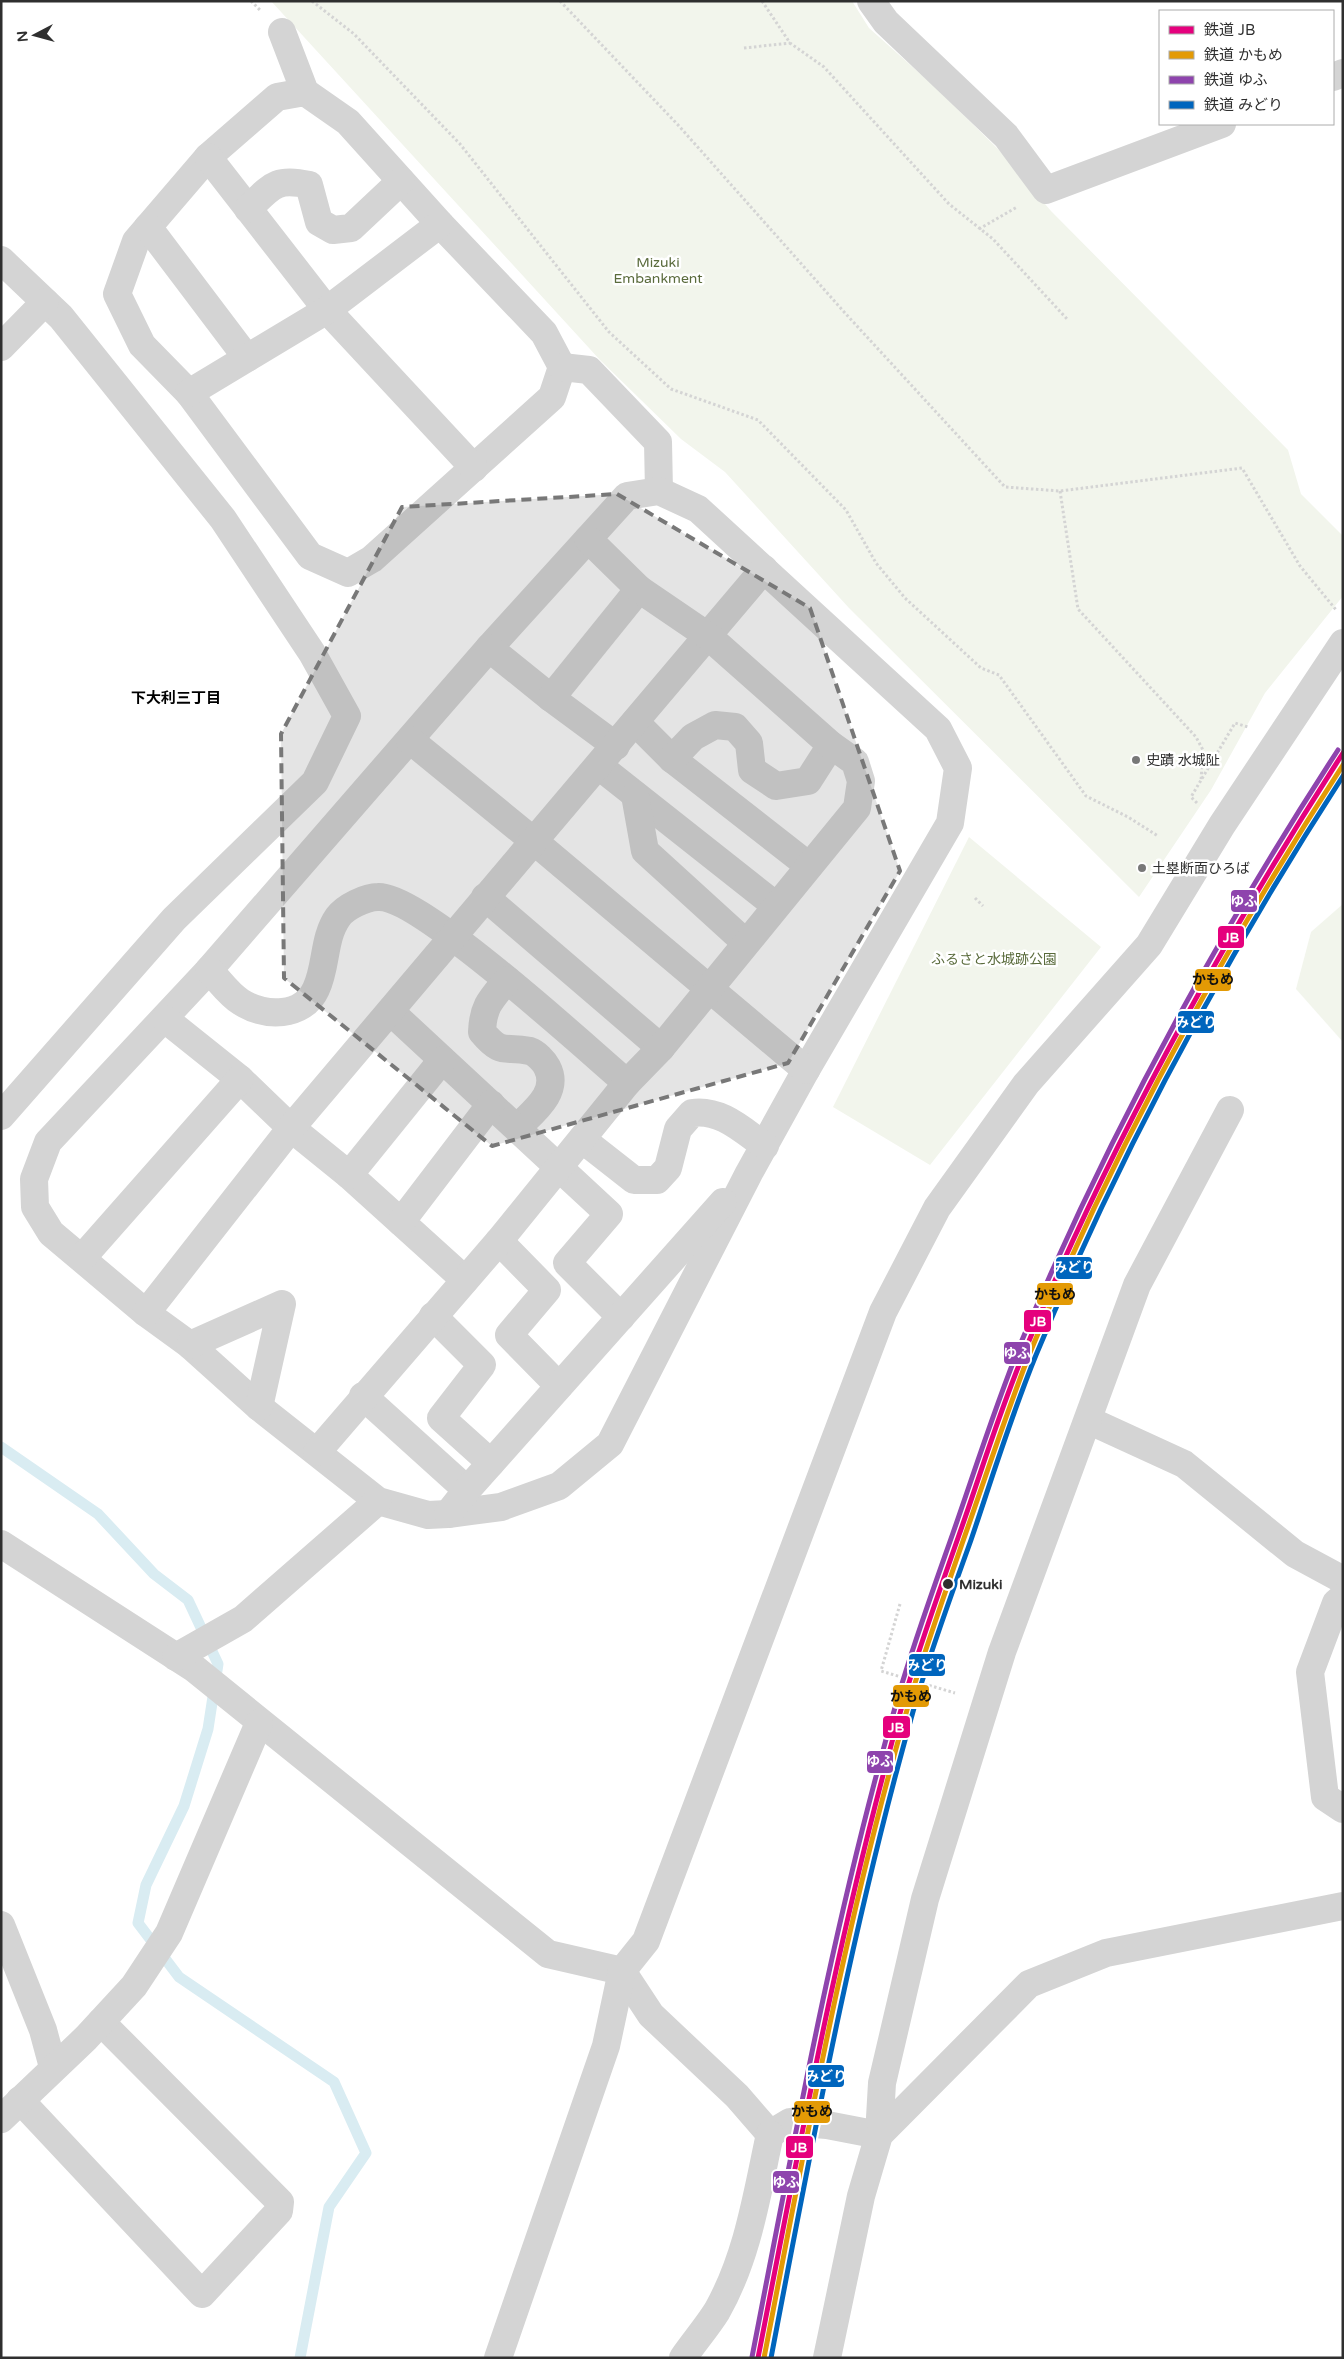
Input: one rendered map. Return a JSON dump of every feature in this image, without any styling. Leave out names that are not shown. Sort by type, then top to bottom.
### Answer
[{"type":"street","points":[[871,1],[886,22],[1006,136],[1046,190],[1219,125]]},
{"type":"street","points":[[282,32],[305,92],[348,122],[440,224],[544,333],[562,368],[552,398],[372,559],[348,573],[310,556],[189,393],[142,345],[117,294],[136,241],[208,157],[277,97],[305,92]]},
{"type":"street","points":[[208,157],[328,310],[474,468]]},
{"type":"street","points":[[248,208],[273,185],[290,180],[309,185],[319,222],[333,230],[351,228],[401,181]]},
{"type":"street","points":[[189,393],[328,310],[440,224]]},
{"type":"street","points":[[148,228],[247,358]]},
{"type":"street","points":[[1,260],[61,317],[223,519],[312,653],[347,716],[315,782],[174,918],[5,1105]]},
{"type":"street","points":[[1,347],[45,302]]},
{"type":"street","points":[[562,368],[589,370],[658,442],[659,491]]},
{"type":"street","points":[[659,491],[698,509],[938,729],[958,768],[950,823],[806,1070],[749,1173],[610,1444],[559,1486],[501,1507],[428,1515],[378,1501],[259,1407],[190,1346],[146,1313],[51,1233],[35,1207],[34,1179],[48,1142],[209,970],[489,648],[588,539],[627,496],[659,491]]},
{"type":"street","points":[[317,1452],[363,1396],[499,1241],[557,1167],[583,1140],[627,1083],[660,1048],[775,905],[858,808],[861,782],[855,762],[831,745],[708,636],[639,589],[588,539]]},
{"type":"street","points":[[146,1313],[291,1128],[391,1012],[485,897],[535,842],[764,569]]},
{"type":"street","points":[[551,698],[639,589]]},
{"type":"street","points":[[498,2358],[606,2046],[622,1971],[646,1941],[883,1312],[937,1208],[1026,1084],[1149,945],[1222,825],[1343,643]]},
{"type":"street","points":[[489,648],[551,698],[607,756],[635,795],[775,905]]},
{"type":"street","points":[[635,722],[672,759],[809,866]]},
{"type":"street","points":[[672,759],[693,738],[715,725],[735,727],[749,743],[752,770],[776,786],[808,781],[831,745]]},
{"type":"street","points":[[410,740],[535,842],[806,1070]]},
{"type":"street","points":[[635,795],[645,850],[746,943]]},
{"type":"street","points":[[209,970],[240,1002],[256,1010],[277,1014],[299,1008],[316,990],[325,961],[328,938],[338,916],[355,904],[378,897],[396,901],[414,910],[453,936],[627,1083]]},
{"type":"street","points":[[485,897],[660,1048]]},
{"type":"street","points":[[507,980],[487,1004],[483,1016],[482,1032],[492,1044],[504,1050],[531,1051],[544,1062],[551,1076],[547,1096],[517,1128]]},
{"type":"street","points":[[391,1012],[609,1214],[567,1263],[621,1317]]},
{"type":"street","points":[[165,1019],[240,1079],[291,1128],[349,1175],[465,1280]]},
{"type":"street","points":[[349,1175],[442,1060]]},
{"type":"street","points":[[82,1258],[240,1079]]},
{"type":"street","points":[[401,1222],[492,1104]]},
{"type":"street","points":[[827,2358],[861,2196],[879,2135],[882,2083],[925,1899],[1002,1652],[1137,1285],[1230,1110]]},
{"type":"street","points":[[583,1140],[634,1180],[657,1180],[668,1168],[678,1129],[692,1114],[706,1112],[720,1115],[765,1146]]},
{"type":"street","points":[[448,1514],[466,1490],[749,1173]]},
{"type":"street","points":[[499,1241],[547,1290],[509,1335],[559,1386]]},
{"type":"street","points":[[190,1346],[282,1304],[259,1407]]},
{"type":"street","points":[[433,1316],[482,1365],[441,1418],[491,1463]]},
{"type":"street","points":[[363,1396],[466,1490]]},
{"type":"street","points":[[1088,1420],[1184,1464],[1295,1554],[1343,1580]]},
{"type":"street","points":[[185,1663],[243,1619],[378,1501]]},
{"type":"street","points":[[1,1544],[185,1663],[548,1954],[622,1971],[651,2014],[737,2096],[770,2134]]},
{"type":"street","points":[[1343,1597],[1336,1603],[1310,1672],[1324,1797],[1343,1809]]},
{"type":"street","points":[[1,2119],[101,2022],[134,1986],[169,1933],[253,1718]]},
{"type":"street","points":[[879,2135],[1029,1984],[1106,1953],[1343,1906]]},
{"type":"street","points":[[1,1926],[9,1967],[43,2030],[53,2067]]},
{"type":"street","points":[[20,2100],[202,2294],[279,2211],[280,2202],[101,2022]]},
{"type":"street","points":[[683,2358],[716,2311],[735,2273],[746,2241],[770,2134],[790,2122],[827,2125],[879,2135]]},
{"type":"path","points":[[312,1],[354,34],[460,144],[608,332],[670,389],[758,420],[846,510],[876,563],[905,598],[980,668],[999,675],[1086,796],[1128,817],[1158,836]]},
{"type":"path","points":[[560,1],[680,126],[845,313],[1005,487],[1060,491],[1242,468],[1300,566],[1343,618]]},
{"type":"path","points":[[762,1],[790,43],[824,67],[950,204],[993,239],[1068,320]]},
{"type":"path","points":[[744,48],[790,43]]},
{"type":"path","points":[[979,229],[1046,190]]},
{"type":"path","points":[[1060,491],[1078,609],[1196,737],[1203,750],[1201,781]]},
{"type":"path","points":[[974,898],[983,906]]},
{"type":"path","points":[[900,1604],[881,1671],[961,1695]]},
{"type":"highlighted area","points":[[617,494],[810,608],[900,871],[788,1063],[492,1146],[284,978],[281,734],[402,507]]},
{"type":"green space","name":"Mizuki Embankment","points":[[271,1],[852,1],[869,28],[935,87],[999,150],[1051,211],[1288,450],[1301,494],[1343,536],[1343,596],[1265,693],[1211,790],[1139,897],[849,608],[725,472],[681,439],[600,360]]},
{"type":"green space","name":"ふるさと水城跡公園","points":[[969,837],[1101,947],[930,1165],[833,1107]]},
{"type":"green space","points":[[1343,904],[1343,1042],[1296,989],[1311,932]]},
{"type":"waterway","points":[[1,1447],[98,1514],[154,1574],[188,1600],[218,1664],[208,1729],[184,1806],[146,1885],[138,1923],[179,1977],[334,2082],[366,2153],[329,2207],[300,2358]]},
{"type":"rail line","name":"ゆふ","points":[[752,2357],[835,1943],[875,1779],[898,1697],[931,1594],[1002,1392],[1054,1267],[1126,1115],[1206,966],[1338,750]]},
{"type":"rail line","name":"JB","points":[[758,2358],[824,2027],[861,1862],[882,1780],[917,1658],[1008,1394],[1059,1271],[1132,1118],[1171,1044],[1254,897],[1343,753]]},
{"type":"rail line","name":"かもめ","points":[[764,2358],[830,2025],[867,1860],[888,1778],[923,1657],[1012,1401],[1029,1355],[1062,1278],[1097,1202],[1172,1053],[1255,907],[1343,765]]},
{"type":"rail line","name":"みどり","points":[[771,2358],[836,2028],[873,1864],[894,1782],[916,1701],[942,1620],[1018,1401],[1068,1280],[1176,1059],[1257,916],[1343,776]]},
{"type":"place","name":"史蹟 水城阯","points":[[1136,760]]},
{"type":"place","name":"土塁断面ひろば","points":[[1142,868]]},
{"type":"place","name":"Mizuki","points":[[948,1584]]},
{"type":"district","name":"下大利三丁目","points":[[176,698]]}]
